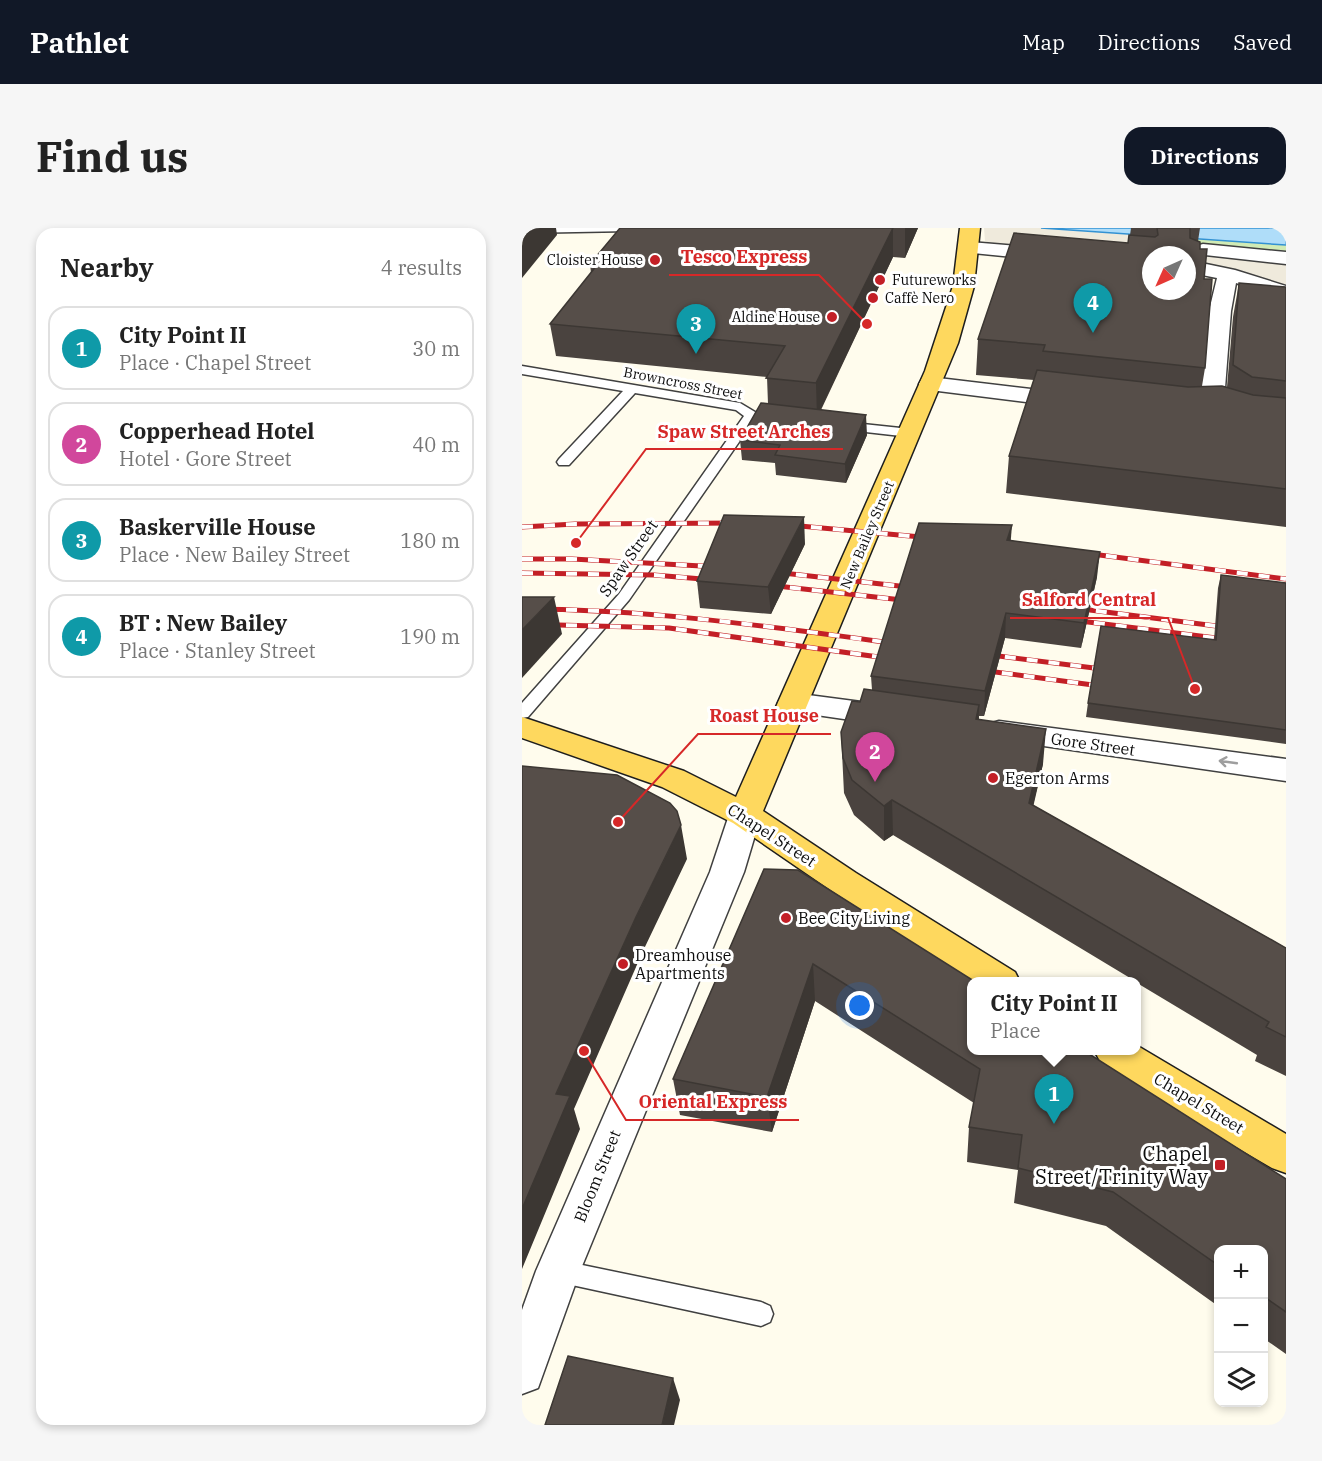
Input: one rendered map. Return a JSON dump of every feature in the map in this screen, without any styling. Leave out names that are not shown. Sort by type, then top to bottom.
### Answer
[{"type":"main road","name":"New Bailey Street","points":[[745,815],[856,563],[930,384],[957,310],[967,273],[970,238]]},
{"type":"main road","name":"Chapel Street","points":[[522,728],[673,779],[745,815],[844,882],[996,977]]},
{"type":"main road","name":"Chapel Street","points":[[1121,1055],[1221,1118],[1286,1155]]},
{"type":"street","points":[[970,238],[1071,256]]},
{"type":"street","points":[[1203,250],[1286,258]]},
{"type":"street","points":[[1196,268],[1280,286]]},
{"type":"street","points":[[1219,411],[1210,397],[1220,311],[1228,274]]},
{"type":"street","points":[[930,384],[1091,403]]},
{"type":"street","points":[[1192,414],[1219,411],[1244,422],[1286,426]]},
{"type":"street","points":[[793,703],[916,720]]},
{"type":"street","name":"Gore Street","points":[[974,728],[1286,770]]},
{"type":"street","name":"Bloom Street","points":[[522,1372],[558,1271],[723,882],[745,815]]},
{"type":"lane","points":[[522,230],[630,228]]},
{"type":"lane","name":"Browncross Street","points":[[522,370],[740,407],[751,415],[787,419]]},
{"type":"lane","points":[[564,462],[633,388]]},
{"type":"lane","name":"Spaw Street","points":[[522,713],[624,597],[751,415]]},
{"type":"lane","points":[[834,425],[910,433]]},
{"type":"lane","points":[[558,1271],[761,1314]]},
{"type":"green space","points":[[1195,238],[1286,245],[1286,253],[1195,245]]},
{"type":"shaded area","points":[[984,228],[1044,228],[1164,236],[1164,242],[1286,253],[1286,288],[1227,268],[1196,263],[1196,246],[1142,246],[1142,254],[995,245],[985,241]]},
{"type":"water","points":[[1041,228],[1286,228],[1286,245]]},
{"type":"building","points":[[522,228],[532,228],[522,240]]},
{"type":"building","points":[[620,228],[893,228],[816,383],[766,378],[785,346],[550,324],[597,265],[590,264]]},
{"type":"building","points":[[1157,228],[1190,228],[1190,238],[1200,242],[1200,249],[1207,249],[1204,279],[1212,279],[1205,368],[1043,351],[1045,345],[978,339],[1014,233],[1128,243],[1129,235],[1155,237],[1158,235]]},
{"type":"building","points":[[1239,283],[1286,287],[1286,381],[1252,377],[1233,365]]},
{"type":"building","points":[[1037,370],[1188,387],[1222,386],[1253,395],[1286,398],[1286,489],[1009,456]]},
{"type":"building","points":[[761,403],[866,415],[845,464],[775,455],[780,445],[740,440]]},
{"type":"building","points":[[724,515],[804,517],[768,587],[697,581]]},
{"type":"building","points":[[919,523],[1012,525],[1007,540],[1100,552],[1084,623],[1006,613],[985,691],[871,676]]},
{"type":"building","points":[[1221,575],[1286,583],[1286,730],[1088,703],[1101,626],[1216,640]]},
{"type":"building","points":[[522,597],[554,597],[522,630]]},
{"type":"building","points":[[864,689],[979,705],[976,719],[1046,729],[1029,803],[1286,948],[1286,1037],[1266,1027],[1269,1022],[892,800],[884,806],[852,780],[843,758],[841,732],[852,701],[860,702]]},
{"type":"building","points":[[522,766],[617,775],[670,803],[677,811],[681,825],[636,917],[556,1094],[570,1096],[522,1209]]},
{"type":"building","points":[[764,869],[798,870],[968,977],[967,1055],[1091,1055],[1286,1179],[1286,1312],[1268,1299],[1268,1245],[1214,1245],[1214,1262],[1113,1192],[1018,1168],[1022,1135],[969,1127],[980,1069],[813,964],[767,1097],[673,1079]]},
{"type":"building","points":[[568,1356],[673,1378],[662,1425],[545,1425]]},
{"type":"railway","points":[[522,527],[575,524],[738,523]]},
{"type":"railway","points":[[789,525],[932,538]]},
{"type":"railway","points":[[1084,553],[1286,579]]},
{"type":"railway","points":[[522,559],[572,559],[720,567]]},
{"type":"railway","points":[[774,572],[917,588]]},
{"type":"railway","points":[[522,573],[654,575],[714,580]]},
{"type":"railway","points":[[768,585],[911,601]]},
{"type":"railway","points":[[1074,608],[1232,628]]},
{"type":"railway","points":[[522,609],[664,616],[758,625],[899,644]]},
{"type":"railway","points":[[1072,620],[1232,640]]},
{"type":"railway","points":[[522,624],[669,628],[893,659]]},
{"type":"railway","points":[[983,654],[1110,670]]},
{"type":"railway","points":[[980,670],[1108,687]]},
{"type":"place","name":"Cloister House","points":[[655,260]]},
{"type":"place","name":"Futureworks","points":[[880,280]]},
{"type":"place","name":"Caffè Nero","points":[[873,298]]},
{"type":"place","name":"Aldine House","points":[[832,317]]},
{"type":"place","name":"Tesco Express","points":[[867,324]]},
{"type":"place","name":"BT : New Bailey","points":[[1093,333]]},
{"type":"place","name":"Baskerville House","points":[[696,354]]},
{"type":"place","name":"Spaw Street Arches","points":[[576,543]]},
{"type":"place","name":"Salford Central","points":[[1195,689]]},
{"type":"place","name":"Egerton Arms","points":[[993,778]]},
{"type":"place","name":"Copperhead Hotel","points":[[875,782]]},
{"type":"place","name":"Roast House","points":[[618,822]]},
{"type":"place","name":"Bee City Living","points":[[786,918]]},
{"type":"place","name":"Dreamhouse Apartments","points":[[623,964]]},
{"type":"place","name":"Oriental Express","points":[[584,1051]]},
{"type":"place","name":"City Point II","points":[[1054,1124]]},
{"type":"place","name":"Chapel Street/Trinity Way","points":[[1220,1165]]}]
